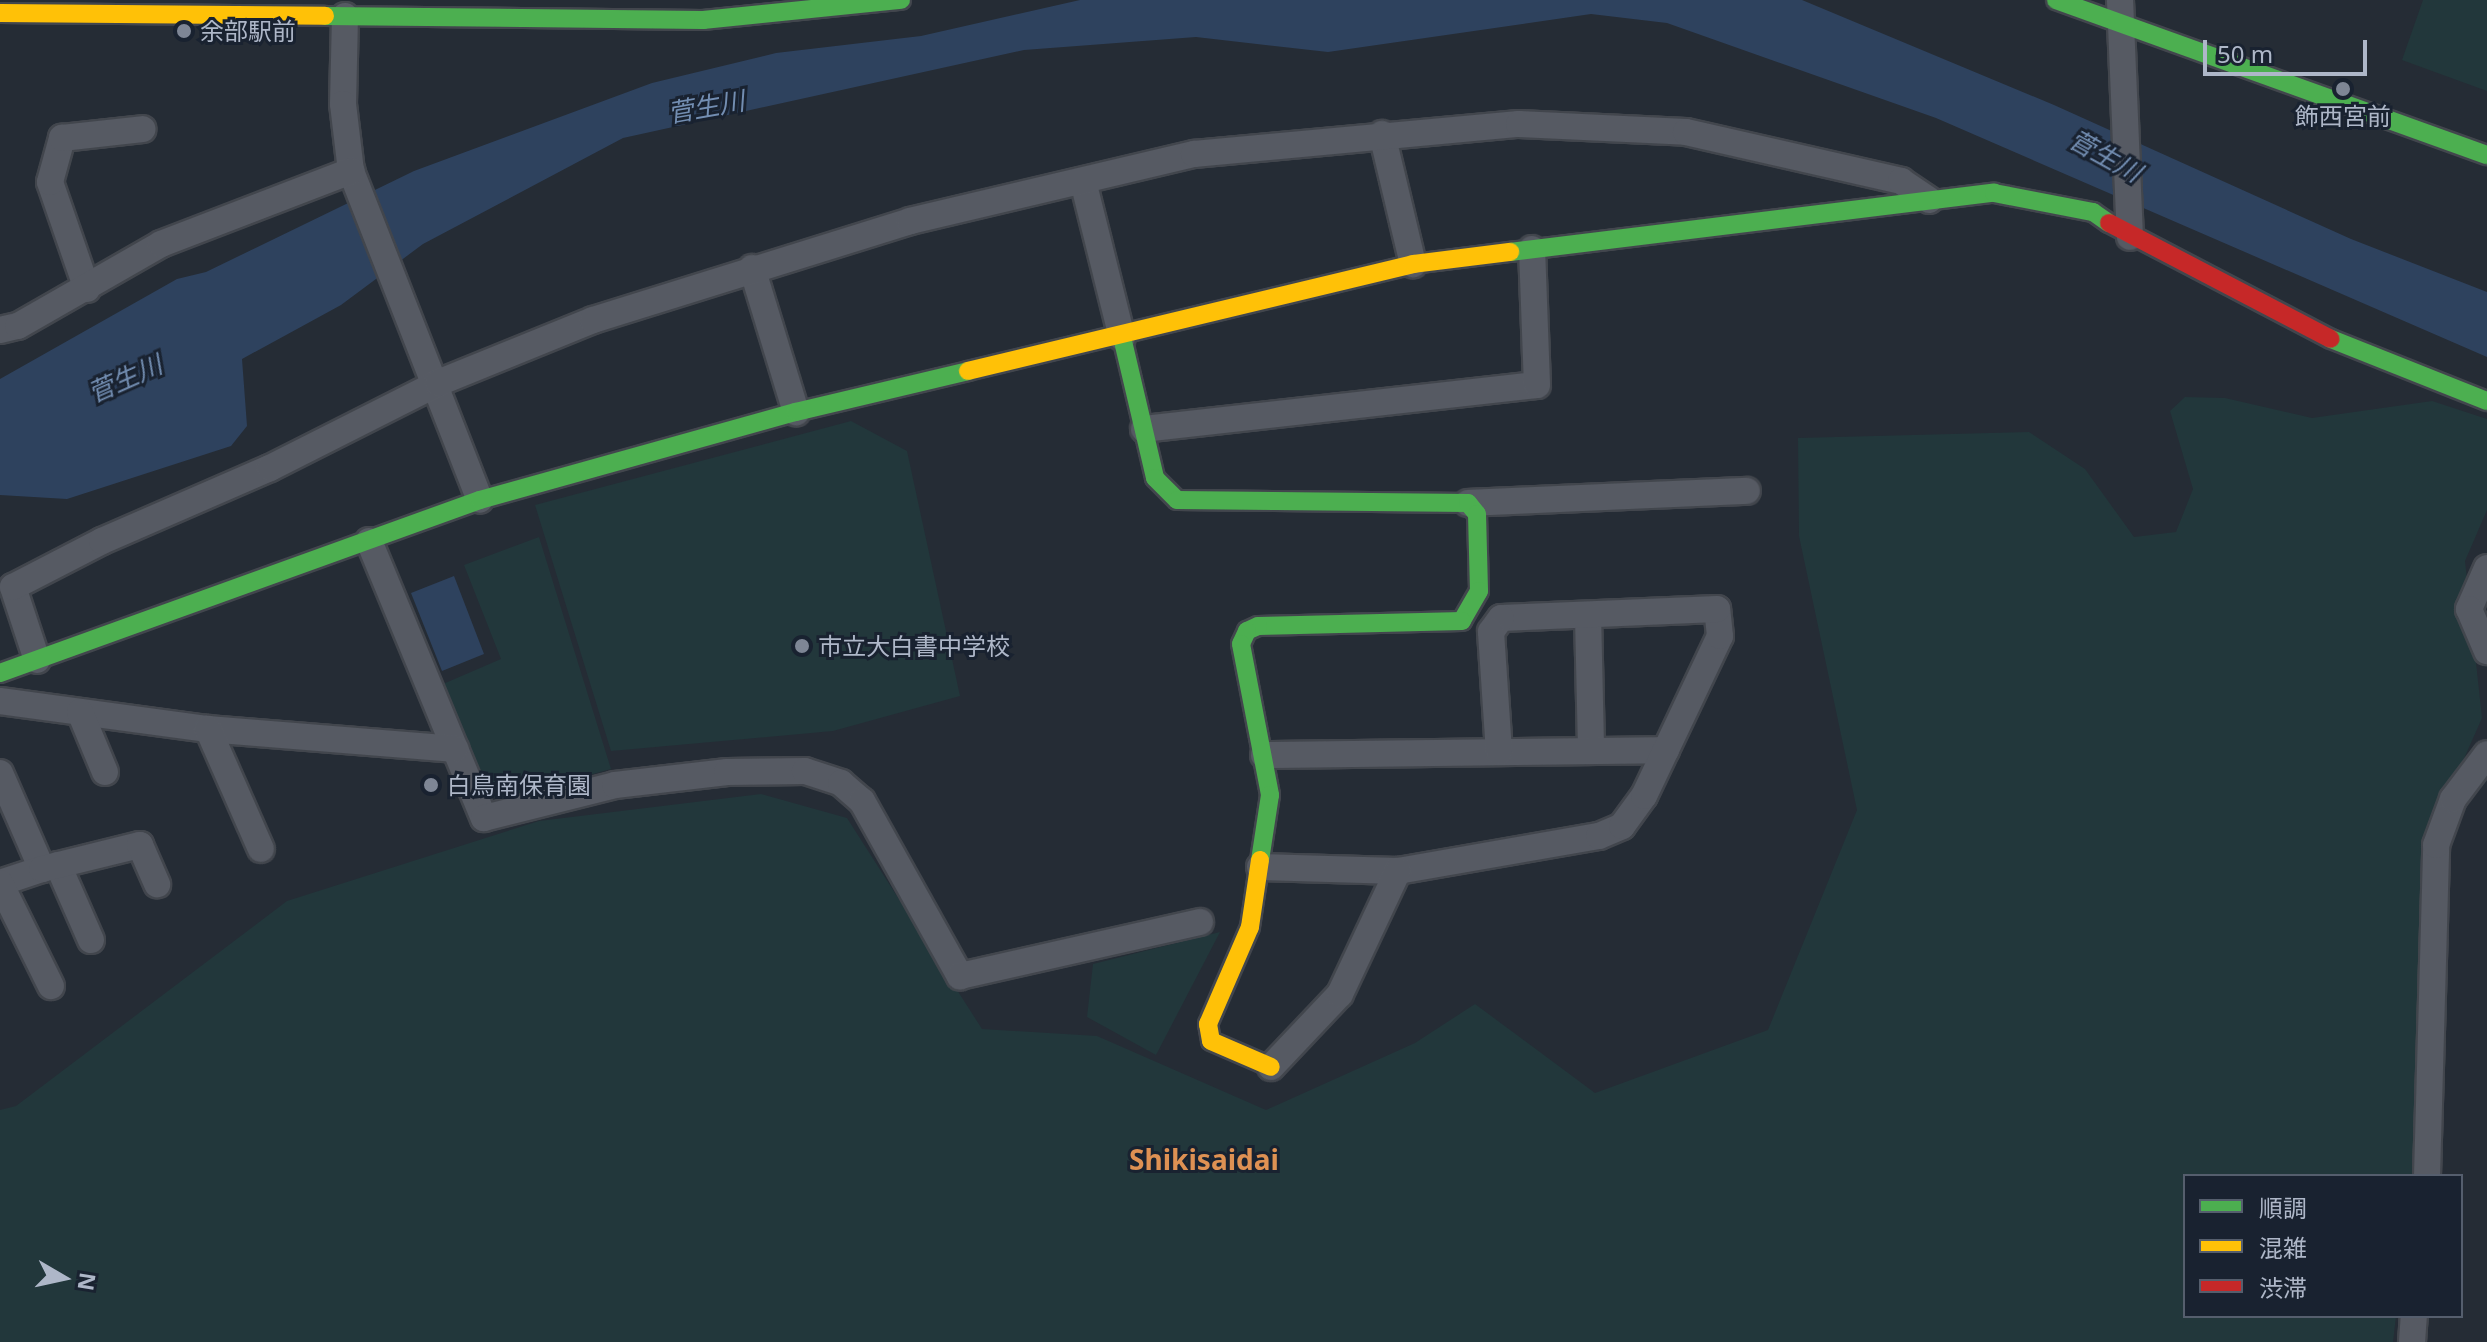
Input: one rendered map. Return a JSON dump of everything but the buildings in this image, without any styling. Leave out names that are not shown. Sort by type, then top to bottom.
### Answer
[{"type":"street","points":[[0,13],[482,9],[703,20],[837,4],[901,0]]},
{"type":"street","points":[[2056,0],[2120,18],[2487,155]]},
{"type":"street","points":[[345,8],[343,104],[354,177],[435,375],[480,500]]},
{"type":"street","points":[[2120,18],[2130,228]]},
{"type":"street","points":[[37,660],[13,587],[102,541],[270,468],[435,375],[752,268],[910,221],[1194,154],[1382,134],[1519,124],[1686,132],[1901,181],[1929,200]]},
{"type":"street","points":[[87,289],[50,182],[62,138],[143,129]]},
{"type":"street","points":[[1382,134],[1413,264]]},
{"type":"street","points":[[0,330],[87,289],[161,244],[354,177]]},
{"type":"street","points":[[1083,181],[1155,478],[1177,500],[1468,503],[1747,491]]},
{"type":"street","points":[[0,673],[480,500],[796,412],[1122,337],[1413,264],[1929,200],[1994,193],[2093,212],[2130,228],[2353,349],[2487,401]]},
{"type":"street","points":[[1144,429],[1537,385],[1532,249]]},
{"type":"street","points":[[752,268],[796,412]]},
{"type":"street","points":[[1398,871],[1340,994],[1271,1067],[1211,1041],[1208,1024],[1250,927],[1270,795],[1264,755],[1241,658],[1247,631],[1258,626],[1462,621],[1477,602],[1479,591],[1477,514],[1468,503]]},
{"type":"street","points":[[369,541],[484,818],[615,785],[727,772],[805,771],[841,783],[862,801],[960,976],[1200,922]]},
{"type":"street","points":[[2487,568],[2469,609],[2487,651]]},
{"type":"street","points":[[1260,867],[1398,871],[1599,836],[1622,826],[1666,750],[1720,636],[1717,609],[1501,618],[1491,632],[1499,752]]},
{"type":"street","points":[[1588,615],[1591,751]]},
{"type":"street","points":[[0,701],[208,729],[455,749]]},
{"type":"street","points":[[80,712],[105,772]]},
{"type":"street","points":[[208,729],[261,849]]},
{"type":"street","points":[[1264,755],[1666,750]]},
{"type":"street","points":[[2427,1174],[2436,845],[2453,799],[2487,754]]},
{"type":"street","points":[[0,773],[91,940]]},
{"type":"street","points":[[51,986],[0,883],[140,845],[157,884]]},
{"type":"street","points":[[2412,1342],[2414,1318]]},
{"type":"green space","points":[[2423,0],[2487,0],[2487,91],[2402,60]]},
{"type":"green space","points":[[2185,397],[2225,398],[2312,418],[2432,401],[2487,419],[2487,510],[2465,561],[2482,718],[2423,851],[2414,1174],[2183,1174],[2183,1318],[2396,1318],[2393,1342],[0,1342],[0,1110],[16,1106],[287,901],[539,821],[761,794],[847,818],[982,1029],[1097,1036],[1266,1110],[1415,1043],[1475,1004],[1595,1093],[1768,1030],[1857,810],[1799,536],[1798,438],[2029,432],[2085,469],[2134,537],[2176,532],[2193,489],[2170,411]]},
{"type":"green space","points":[[851,421],[907,451],[960,696],[833,731],[611,751],[535,505]]},
{"type":"green space","points":[[539,537],[611,769],[499,800],[490,795],[443,684],[501,659],[464,565]]},
{"type":"green space","points":[[1220,932],[1156,1055],[1087,1017],[1093,964]]},
{"type":"water","name":"菅生川","points":[[1080,0],[1802,0],[2054,105],[2351,239],[2487,292],[2487,357],[1936,118],[1667,23],[1591,14],[1328,52],[1196,37],[1024,50],[623,138],[423,244],[341,305],[242,359],[247,426],[231,446],[67,499],[0,495],[0,379],[177,279],[206,272],[414,171],[652,83],[776,53],[921,36]]},
{"type":"water","points":[[454,576],[484,654],[442,671],[411,593]]},
{"type":"traffic: fast","points":[[325,16],[703,20],[901,0]]},
{"type":"traffic: fast","points":[[2056,0],[2487,155]]},
{"type":"traffic: fast","points":[[1510,252],[1994,193],[2093,212],[2109,223]]},
{"type":"traffic: fast","points":[[1122,337],[1155,478],[1177,500],[1468,503],[1477,514],[1479,591],[1462,621],[1258,626],[1247,631],[1241,644],[1270,795],[1260,860]]},
{"type":"traffic: fast","points":[[2331,339],[2487,401]]},
{"type":"traffic: fast","points":[[0,673],[480,500],[796,412],[968,371]]},
{"type":"traffic: slow","points":[[0,13],[325,16]]},
{"type":"traffic: slow","points":[[968,371],[1413,264],[1510,252]]},
{"type":"traffic: slow","points":[[1260,860],[1250,927],[1208,1024],[1211,1041],[1271,1067]]},
{"type":"traffic: jam","points":[[2109,223],[2331,339]]},
{"type":"place","name":"余部駅前","points":[[184,31]]},
{"type":"place","name":"飾西宮前","points":[[2343,89]]},
{"type":"place","name":"市立大白書中学校","points":[[802,646]]},
{"type":"place","name":"白鳥南保育園","points":[[431,785]]},
{"type":"district","name":"Shikisaidai","points":[[1204,1159]]}]
